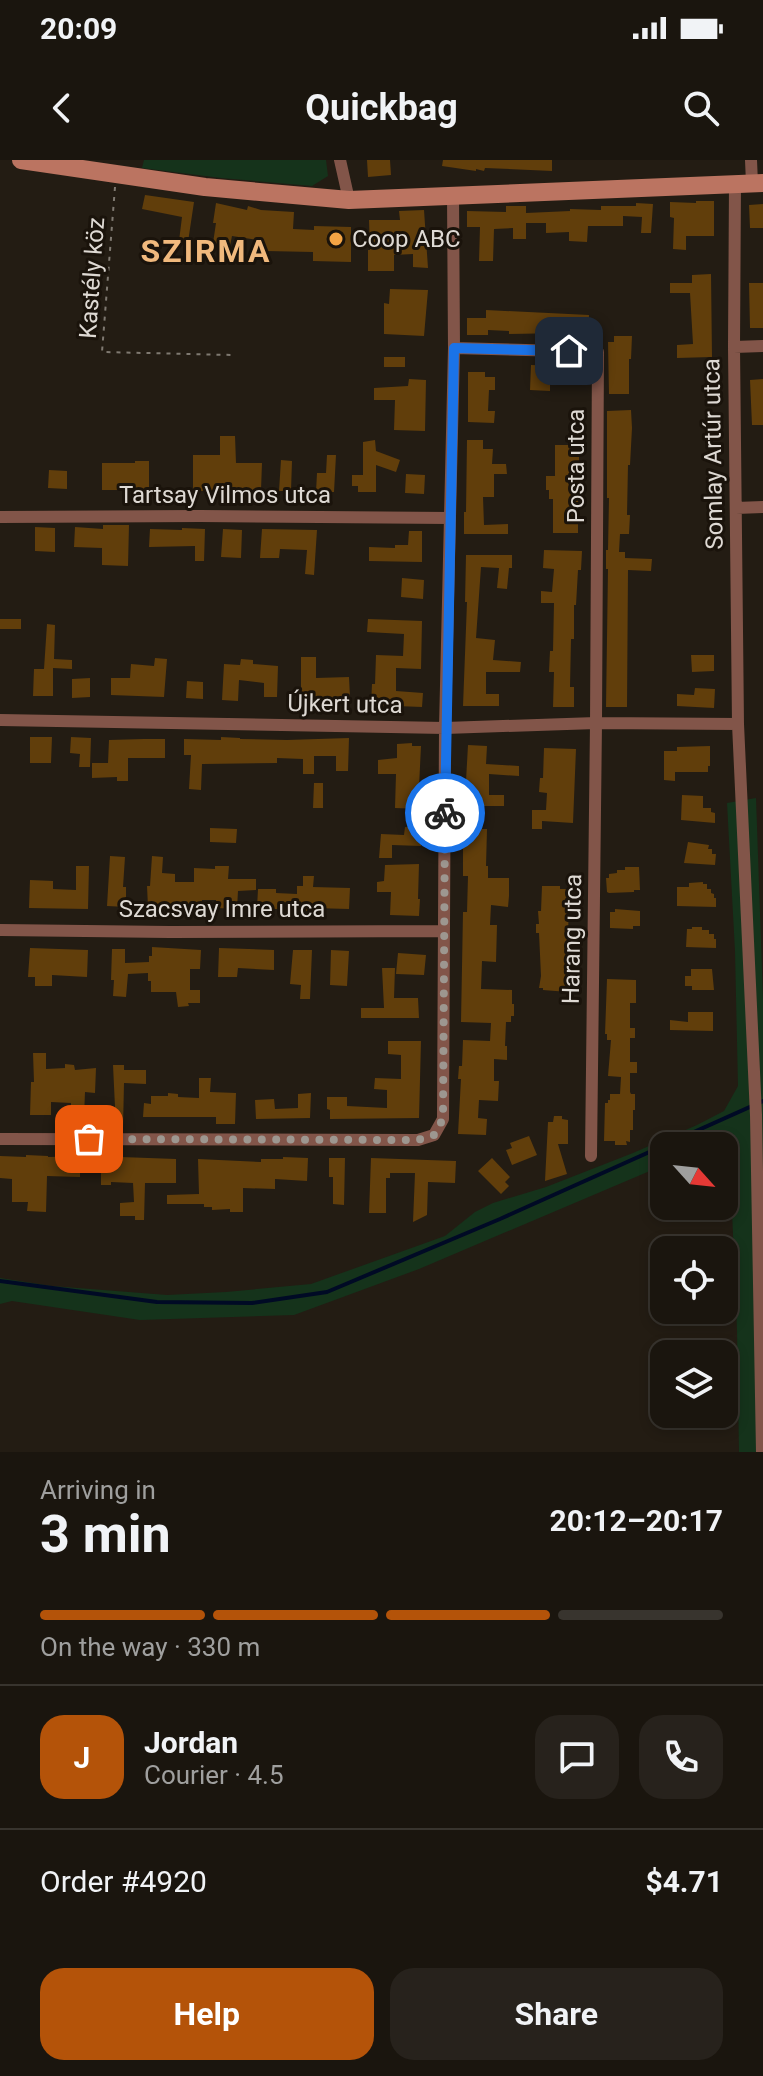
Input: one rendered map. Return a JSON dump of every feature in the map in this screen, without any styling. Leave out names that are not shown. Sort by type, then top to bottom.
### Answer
[{"type":"main road","points":[[21,160],[205,187],[349,200],[750,183]]},
{"type":"street","points":[[340,160],[349,200]]},
{"type":"street","name":"Somlay Artúr utca","points":[[751,160],[734,347],[738,724],[756,1115],[762,1452]]},
{"type":"street","points":[[0,1139],[418,1140],[434,1135],[443,1119],[445,728],[454,348],[453,195]]},
{"type":"street","points":[[734,347],[763,346]]},
{"type":"street","name":"Posta utca","points":[[454,348],[598,352],[596,723]]},
{"type":"street","points":[[736,508],[763,507]]},
{"type":"street","name":"Tartsay Vilmos utca","points":[[0,517],[450,518]]},
{"type":"street","name":"Újkert utca","points":[[0,720],[445,728],[596,723],[738,724]]},
{"type":"street","name":"Harang utca","points":[[591,1156],[596,723]]},
{"type":"street","name":"Szacsvay Imre utca","points":[[0,930],[444,931]]},
{"type":"path","name":"Kastély köz","points":[[116,174],[102,352],[232,355]]},
{"type":"green space","points":[[144,160],[326,160],[328,176],[312,186],[142,168]]},
{"type":"green space","points":[[756,798],[763,999],[763,1452],[739,1452],[738,1236],[733,1236],[732,1220],[738,1220],[738,1132],[681,1132],[724,1111],[738,1086],[727,803]]},
{"type":"green space","points":[[650,1146],[650,1171],[419,1269],[294,1315],[140,1320],[12,1301],[0,1304],[0,1278],[52,1286],[167,1295],[311,1284],[445,1236],[475,1212],[493,1203],[546,1187]]},
{"type":"building","points":[[367,160],[390,160],[391,175],[368,177]]},
{"type":"building","points":[[443,160],[552,160],[552,171],[485,168],[484,171],[476,171],[442,166]]},
{"type":"building","points":[[145,195],[194,202],[188,242],[179,241],[182,217],[142,209]]},
{"type":"building","points":[[714,201],[714,236],[686,236],[686,250],[673,249],[674,218],[670,217],[670,202]]},
{"type":"building","points":[[216,203],[247,210],[248,206],[294,212],[293,229],[351,227],[351,262],[313,261],[313,252],[266,251],[265,256],[255,255],[257,240],[232,236],[230,246],[213,243]]},
{"type":"building","points":[[636,203],[653,204],[651,233],[641,233],[642,217],[623,216],[623,226],[588,226],[587,242],[569,241],[569,232],[546,233],[546,223],[526,223],[526,239],[513,239],[513,228],[494,229],[493,261],[479,261],[480,227],[467,227],[467,211],[506,212],[506,206],[526,206],[526,213],[601,210],[601,206],[636,206]]},
{"type":"building","points":[[763,204],[763,228],[750,228],[749,205]]},
{"type":"building","points":[[424,210],[428,268],[413,267],[413,254],[394,255],[394,271],[368,271],[369,220],[400,220],[399,211]]},
{"type":"building","points":[[711,274],[712,357],[677,358],[677,345],[693,344],[690,293],[670,293],[670,283],[692,283],[692,275]]},
{"type":"building","points":[[749,283],[763,283],[763,328],[750,328]]},
{"type":"building","points":[[390,289],[428,290],[424,336],[384,334],[384,303],[389,304]]},
{"type":"building","points":[[486,310],[589,315],[588,335],[509,334],[509,331],[488,330],[488,335],[467,335],[467,318],[486,318]]},
{"type":"building","points":[[614,336],[632,336],[629,394],[609,394],[608,342],[614,342]]},
{"type":"building","points":[[384,357],[405,357],[405,367],[384,367]]},
{"type":"building","points":[[581,363],[582,382],[550,383],[550,391],[530,390],[531,365]]},
{"type":"building","points":[[468,372],[485,372],[485,377],[495,377],[495,390],[489,390],[488,411],[495,411],[494,423],[468,422]]},
{"type":"building","points":[[409,379],[426,380],[425,431],[394,430],[395,400],[374,400],[374,388],[408,386]]},
{"type":"building","points":[[763,379],[763,425],[752,425],[750,380]]},
{"type":"building","points":[[631,410],[629,534],[620,534],[619,552],[625,552],[625,558],[652,559],[651,571],[628,570],[627,707],[606,707],[607,411]]},
{"type":"building","points":[[220,436],[235,436],[236,463],[262,463],[261,490],[193,491],[193,455],[220,455]]},
{"type":"building","points":[[375,440],[376,451],[400,460],[396,472],[376,465],[376,492],[358,492],[358,486],[352,486],[352,475],[363,475],[363,442]]},
{"type":"building","points":[[467,440],[483,440],[483,449],[493,449],[492,464],[506,464],[507,474],[494,474],[494,497],[483,497],[484,525],[508,524],[508,534],[464,534]]},
{"type":"building","points":[[555,445],[579,445],[579,465],[576,465],[578,533],[553,533],[553,499],[549,499],[549,490],[546,490],[546,476],[555,476]]},
{"type":"building","points":[[327,455],[336,455],[334,492],[316,492],[317,473],[326,473]]},
{"type":"building","points":[[281,460],[292,461],[291,491],[279,491]]},
{"type":"building","points":[[149,461],[149,490],[102,490],[102,463]]},
{"type":"building","points":[[49,470],[67,471],[67,489],[48,488]]},
{"type":"building","points":[[406,474],[425,475],[424,494],[405,493]]},
{"type":"building","points":[[103,525],[129,525],[128,566],[102,565],[102,548],[74,547],[75,527],[103,529]]},
{"type":"building","points":[[35,527],[55,528],[55,552],[35,551]]},
{"type":"building","points":[[150,529],[205,529],[204,561],[195,561],[195,546],[149,547]]},
{"type":"building","points":[[223,529],[242,530],[241,558],[221,557]]},
{"type":"building","points":[[262,529],[317,530],[314,575],[305,574],[307,550],[280,549],[279,558],[260,558]]},
{"type":"building","points":[[409,531],[422,531],[422,562],[369,561],[369,547],[408,545]]},
{"type":"building","points":[[544,550],[582,551],[574,605],[574,639],[571,639],[570,687],[574,687],[574,707],[553,707],[554,672],[549,672],[550,651],[553,651],[554,603],[541,603],[541,591],[552,592],[554,569],[543,568]]},
{"type":"building","points":[[466,555],[512,555],[507,589],[497,588],[499,568],[481,567],[476,638],[495,640],[493,660],[521,662],[520,672],[486,672],[486,694],[499,694],[499,706],[463,706]]},
{"type":"building","points":[[402,578],[424,580],[423,599],[401,597]]},
{"type":"building","points":[[0,619],[21,619],[21,629],[0,629]]},
{"type":"building","points":[[368,619],[422,621],[421,669],[396,668],[396,691],[423,693],[422,707],[371,705],[376,655],[403,656],[404,634],[367,632]]},
{"type":"building","points":[[47,624],[55,625],[54,659],[72,660],[72,669],[53,668],[53,696],[33,696],[34,669],[44,669]]},
{"type":"building","points":[[691,655],[714,655],[714,671],[692,672]]},
{"type":"building","points":[[301,657],[316,657],[316,678],[349,677],[350,697],[301,701]]},
{"type":"building","points":[[155,658],[167,659],[164,697],[111,695],[111,678],[130,678],[131,664],[154,666]]},
{"type":"building","points":[[241,659],[253,660],[253,664],[278,666],[277,697],[264,697],[264,683],[239,680],[238,701],[222,700],[224,664],[240,665]]},
{"type":"building","points":[[90,678],[90,697],[72,698],[72,679]]},
{"type":"building","points":[[187,681],[203,682],[203,699],[186,698]]},
{"type":"building","points":[[695,688],[715,689],[714,708],[677,706],[677,694],[694,695]]},
{"type":"building","points":[[30,737],[52,737],[51,763],[30,763]]},
{"type":"building","points":[[71,737],[91,738],[90,767],[79,767],[80,754],[70,753]]},
{"type":"building","points":[[221,737],[287,740],[349,738],[348,771],[336,771],[336,756],[314,756],[314,774],[303,774],[303,759],[277,758],[277,763],[202,764],[201,790],[189,789],[191,755],[184,755],[184,739],[221,740]]},
{"type":"building","points":[[165,739],[165,758],[128,758],[128,781],[117,781],[117,777],[92,778],[92,763],[108,763],[109,740]]},
{"type":"building","points":[[412,743],[412,746],[421,746],[421,809],[395,808],[396,774],[378,774],[378,760],[397,758],[397,744]]},
{"type":"building","points":[[468,745],[487,746],[486,764],[519,766],[519,776],[489,774],[489,795],[504,795],[504,806],[483,806],[482,829],[487,829],[488,878],[509,878],[509,896],[508,907],[491,905],[490,925],[497,925],[496,962],[482,961],[481,989],[512,990],[514,1004],[514,1016],[511,1016],[511,1022],[506,1022],[507,1060],[494,1059],[494,1081],[499,1081],[498,1101],[479,1100],[478,1118],[487,1119],[486,1135],[458,1134],[461,1079],[458,1079],[463,1040],[490,1041],[491,1023],[461,1022],[463,912],[467,912],[468,876],[463,876],[463,781],[466,781]]},
{"type":"building","points":[[710,746],[708,772],[675,772],[675,781],[664,780],[664,751],[677,751],[677,747]]},
{"type":"building","points":[[544,748],[576,749],[573,823],[542,821],[542,829],[532,829],[532,810],[546,810],[547,793],[539,792]]},
{"type":"building","points":[[314,783],[323,783],[323,808],[313,808]]},
{"type":"building","points":[[682,795],[703,796],[703,808],[711,808],[711,812],[715,813],[715,823],[681,820]]},
{"type":"building","points":[[405,827],[421,828],[421,846],[392,845],[392,858],[379,858],[381,834],[404,835]]},
{"type":"building","points":[[210,828],[237,829],[236,843],[210,842]]},
{"type":"building","points":[[688,842],[709,845],[708,849],[716,854],[715,865],[684,863]]},
{"type":"building","points":[[110,856],[125,857],[123,887],[126,887],[126,907],[107,906]]},
{"type":"building","points":[[152,856],[163,857],[162,873],[175,874],[175,882],[194,882],[194,868],[229,866],[228,879],[256,879],[256,890],[238,891],[237,909],[217,908],[216,900],[202,900],[201,909],[148,907],[147,886],[150,886]]},
{"type":"building","points":[[419,864],[419,916],[390,915],[391,892],[377,892],[377,882],[384,881],[385,865]]},
{"type":"building","points":[[76,866],[89,866],[88,909],[29,908],[30,880],[53,881],[53,889],[76,890]]},
{"type":"building","points":[[625,867],[639,867],[640,890],[607,892],[606,878],[609,874],[617,873],[617,870],[625,870]]},
{"type":"building","points":[[303,876],[314,876],[313,887],[350,888],[349,909],[312,908],[312,911],[257,908],[258,889],[297,894],[297,886],[303,886]]},
{"type":"building","points":[[703,882],[714,894],[716,907],[677,906],[677,887]]},
{"type":"building","points":[[542,886],[560,886],[560,889],[569,892],[569,952],[566,952],[565,973],[569,973],[568,992],[539,988],[539,933],[536,933],[536,924],[539,924]]},
{"type":"building","points":[[615,909],[640,911],[640,926],[633,926],[633,929],[610,928],[610,912],[615,912]]},
{"type":"building","points":[[702,927],[702,930],[714,934],[716,948],[686,947],[687,929]]},
{"type":"building","points":[[152,947],[201,950],[200,969],[190,969],[190,990],[200,990],[200,1003],[178,1007],[176,992],[151,992],[148,973],[128,974],[126,997],[113,996],[112,949],[125,949],[125,963],[149,962]]},
{"type":"building","points":[[30,948],[88,950],[87,977],[52,975],[52,986],[35,986],[35,977],[28,977]]},
{"type":"building","points":[[219,948],[274,950],[274,970],[238,968],[237,977],[218,977]]},
{"type":"building","points":[[293,950],[312,950],[310,999],[300,999],[301,985],[290,984]]},
{"type":"building","points":[[331,950],[349,951],[347,986],[330,985]]},
{"type":"building","points":[[398,953],[426,955],[424,975],[396,974]]},
{"type":"building","points":[[382,968],[395,968],[394,998],[418,998],[419,1018],[361,1018],[361,1008],[384,1008]]},
{"type":"building","points":[[691,969],[712,969],[714,990],[692,990],[692,986],[685,986],[685,976],[691,976]]},
{"type":"building","points":[[607,979],[636,980],[636,1003],[630,1003],[630,1028],[635,1028],[635,1038],[630,1038],[630,1062],[637,1062],[637,1073],[630,1073],[630,1092],[635,1094],[635,1110],[633,1130],[630,1130],[627,1145],[604,1141],[605,1103],[610,1100],[610,1094],[620,1094],[621,1077],[608,1076],[611,1040],[607,1040],[605,1034]]},
{"type":"building","points":[[688,1012],[713,1012],[713,1031],[670,1030],[670,1020],[688,1022]]},
{"type":"building","points":[[388,1041],[421,1041],[419,1118],[330,1119],[327,1097],[347,1097],[347,1106],[387,1108],[387,1090],[374,1089],[375,1078],[401,1079],[401,1055],[388,1054]]},
{"type":"building","points":[[33,1053],[46,1053],[46,1069],[65,1068],[65,1064],[74,1065],[75,1070],[96,1068],[95,1093],[85,1092],[84,1117],[71,1116],[71,1103],[51,1102],[51,1115],[30,1115],[31,1082],[34,1082]]},
{"type":"building","points":[[113,1065],[124,1065],[124,1070],[146,1070],[146,1084],[124,1083],[123,1128],[116,1128]]},
{"type":"building","points":[[199,1078],[211,1078],[210,1092],[236,1093],[235,1124],[216,1124],[216,1117],[143,1117],[144,1103],[151,1104],[151,1096],[168,1096],[168,1093],[199,1098]]},
{"type":"building","points":[[311,1093],[310,1118],[256,1119],[255,1100],[274,1099],[275,1109],[298,1108],[298,1094]]},
{"type":"building","points":[[554,1116],[568,1120],[568,1144],[558,1144],[567,1174],[545,1181],[548,1122],[553,1122]]},
{"type":"building","points":[[529,1136],[537,1155],[512,1165],[506,1150],[512,1148],[510,1143]]},
{"type":"building","points":[[0,1156],[176,1159],[176,1183],[145,1183],[144,1220],[135,1220],[135,1216],[120,1216],[120,1203],[134,1202],[133,1183],[101,1185],[101,1173],[80,1172],[80,1177],[47,1176],[46,1212],[27,1211],[28,1202],[12,1202],[12,1179],[0,1178]]},
{"type":"building","points":[[308,1158],[307,1181],[275,1179],[275,1189],[243,1188],[243,1212],[212,1210],[204,1204],[167,1204],[167,1195],[199,1194],[198,1159],[261,1162],[261,1159]]},
{"type":"building","points":[[329,1158],[345,1158],[344,1205],[333,1204]]},
{"type":"building","points":[[371,1158],[456,1161],[455,1183],[428,1182],[427,1215],[413,1222],[415,1173],[390,1173],[390,1178],[386,1178],[386,1213],[369,1213]]},
{"type":"building","points":[[492,1158],[510,1177],[505,1182],[509,1186],[501,1194],[478,1171]]},
{"type":"waterway","points":[[0,1281],[157,1302],[252,1303],[327,1292],[500,1219],[763,1101]]},
{"type":"way so far","points":[[89,1139],[418,1140],[434,1135],[443,1119],[445,813]]},
{"type":"place","name":"Coop ABC","points":[[336,239]]},
{"type":"district","name":"SZIRMA","points":[[206,251]]},
{"type":"route","points":[[445,813],[454,348],[569,351]]}]
